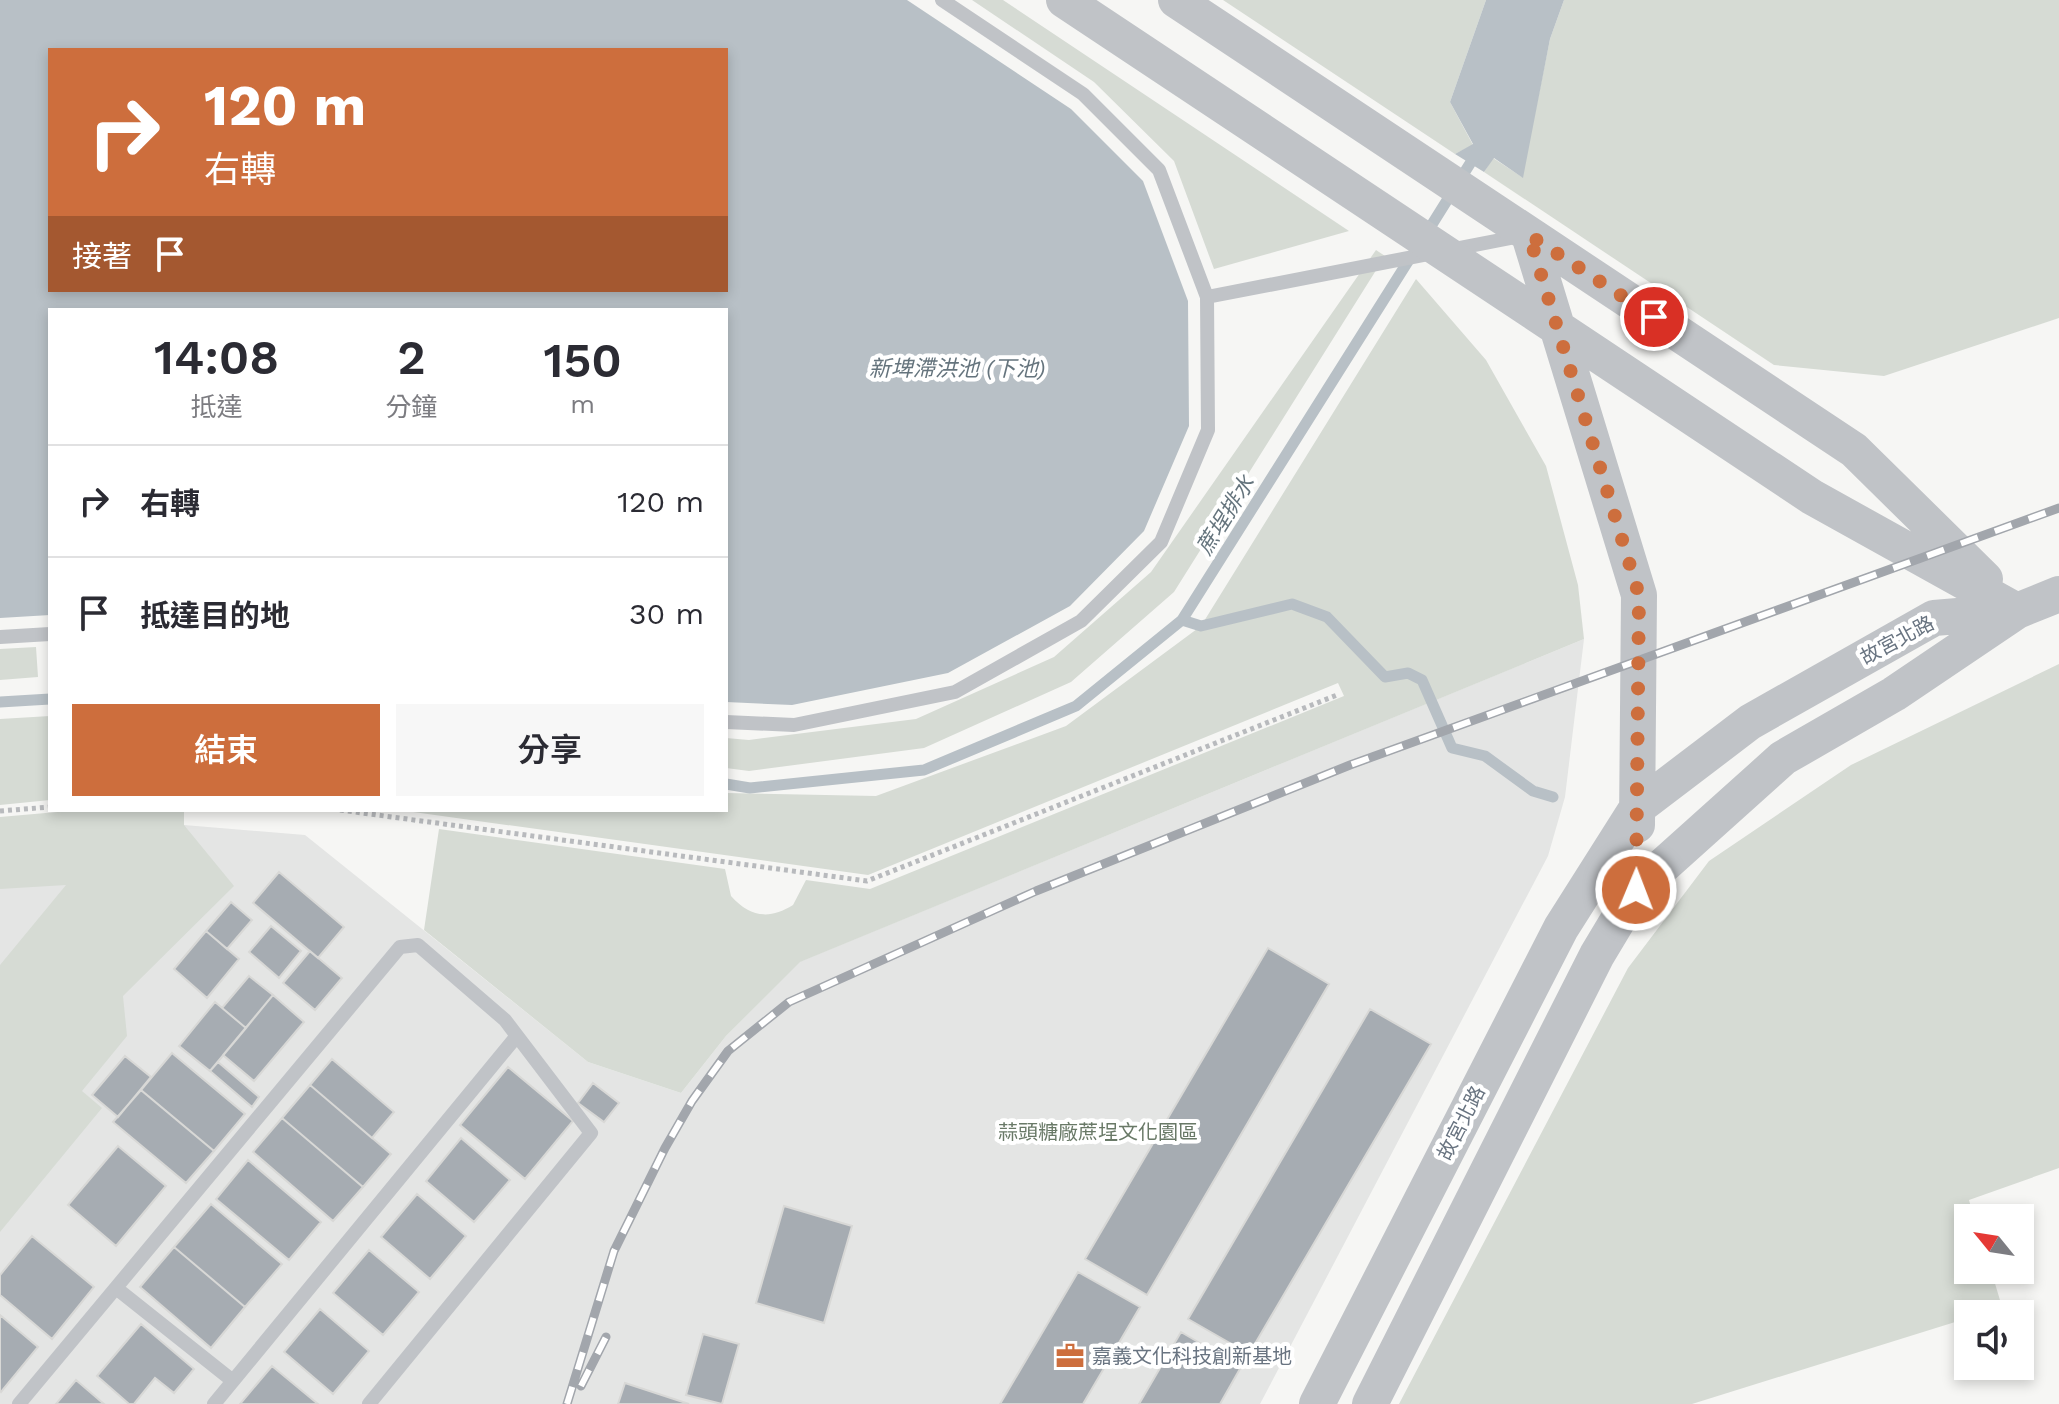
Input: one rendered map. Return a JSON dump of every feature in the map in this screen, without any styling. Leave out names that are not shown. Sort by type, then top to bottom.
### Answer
[{"type":"street","points":[[1064,0],[1812,497],[2017,611]]},
{"type":"street","points":[[1176,0],[1854,450],[2017,611]]},
{"type":"street","points":[[1529,235],[1639,595],[1636,890]]},
{"type":"street","points":[[2017,611],[2059,594]]},
{"type":"street","name":"故宮北路","points":[[1317,1404],[1561,928],[1637,808],[1750,722],[1934,618],[2017,611]]},
{"type":"street","name":"故宮北路","points":[[1370,1404],[1597,955],[1636,890],[1783,758],[1894,694],[2017,611]]},
{"type":"lane","points":[[728,722],[794,725],[955,692],[1081,621],[1161,542],[1208,430],[1207,297],[1159,170],[1083,94],[942,0]]},
{"type":"lane","points":[[1207,297],[1529,235]]},
{"type":"lane","points":[[0,637],[48,634]]},
{"type":"lane","points":[[19,1404],[400,947],[418,945],[505,1020],[591,1133],[369,1404]]},
{"type":"lane","points":[[214,1404],[516,1037]]},
{"type":"lane","points":[[116,1288],[233,1381]]},
{"type":"path","points":[[355,812],[867,881],[1337,695]]},
{"type":"path","points":[[0,811],[48,807]]},
{"type":"shaded area","points":[[972,0],[1003,0],[1349,231],[1214,269],[1174,161],[1094,82]]},
{"type":"shaded area","points":[[1223,0],[1486,0],[1450,102],[1473,145],[1455,154]]},
{"type":"shaded area","points":[[1564,0],[2059,0],[2059,318],[1884,376],[1774,365],[1484,172],[1493,158],[1522,177],[1550,39]]},
{"type":"shaded area","points":[[1376,250],[1385,256],[1174,592],[1071,682],[924,748],[749,771],[728,768],[728,738],[749,740],[916,719],[1054,657],[1151,572]]},
{"type":"shaded area","points":[[1416,279],[1486,360],[1546,466],[1578,585],[1584,639],[800,962],[726,1036],[681,1093],[588,1062],[424,930],[439,829],[725,869],[731,896],[738,903],[760,914],[776,913],[793,905],[806,880],[870,889],[1344,696],[1338,683],[868,875],[413,812],[728,812],[728,793],[876,796],[1066,726],[1201,626]]},
{"type":"shaded area","name":"蒜頭糖廠蔗埕文化園區","points":[[1584,639],[1565,797],[1548,856],[1260,1404],[0,1404],[0,841],[184,825],[305,835],[588,1062],[681,1093],[726,1036],[799,962]]},
{"type":"shaded area","points":[[36,647],[38,677],[0,680],[0,649]]},
{"type":"shaded area","points":[[2059,664],[2059,1168],[1969,1200],[1970,1204],[1954,1204],[1954,1284],[1995,1284],[2000,1300],[1954,1300],[1954,1322],[1692,1404],[1399,1404],[1628,968],[1709,861],[1851,765]]},
{"type":"shaded area","points":[[48,716],[48,800],[0,805],[0,719]]},
{"type":"shaded area","points":[[57,812],[184,812],[184,825],[234,886],[123,996],[127,1036],[82,1091],[102,1108],[0,1232],[0,965],[66,885],[0,889],[0,817]]},
{"type":"water","name":"新埤滯洪池 (下池)","points":[[0,0],[907,0],[1071,109],[1143,181],[1188,301],[1189,426],[1144,531],[1070,606],[948,673],[792,705],[728,702],[728,308],[48,308],[48,615],[0,618]]},
{"type":"water","points":[[1486,0],[1564,0],[1550,39],[1523,178],[1494,158],[1484,172],[1455,154],[1473,144],[1450,102]]},
{"type":"building","points":[[279,872],[344,927],[318,958],[253,903]]},
{"type":"building","points":[[231,902],[252,920],[227,949],[206,931]]},
{"type":"building","points":[[271,926],[301,951],[279,978],[249,952]]},
{"type":"building","points":[[206,931],[239,959],[207,998],[174,969]]},
{"type":"building","points":[[1268,948],[1329,984],[1147,1295],[1085,1259]]},
{"type":"building","points":[[310,951],[342,978],[315,1010],[283,983]]},
{"type":"building","points":[[249,976],[273,995],[246,1028],[222,1008]]},
{"type":"building","points":[[273,995],[304,1022],[254,1081],[223,1055]]},
{"type":"building","points":[[215,1002],[246,1028],[210,1071],[179,1046]]},
{"type":"building","points":[[1370,1009],[1431,1044],[1249,1354],[1188,1319]]},
{"type":"building","points":[[172,1053],[245,1114],[214,1151],[141,1090]]},
{"type":"building","points":[[125,1056],[151,1077],[118,1117],[92,1095]]},
{"type":"building","points":[[332,1059],[394,1112],[372,1138],[310,1085]]},
{"type":"building","points":[[218,1062],[259,1097],[252,1107],[210,1071]]},
{"type":"building","points":[[508,1067],[573,1121],[525,1179],[460,1125]]},
{"type":"building","points":[[593,1083],[619,1103],[604,1122],[578,1103]]},
{"type":"building","points":[[310,1085],[391,1154],[363,1187],[282,1118]]},
{"type":"building","points":[[141,1090],[214,1151],[186,1183],[113,1122]]},
{"type":"building","points":[[282,1118],[363,1187],[333,1221],[253,1152]]},
{"type":"building","points":[[461,1138],[510,1180],[474,1222],[426,1181]]},
{"type":"building","points":[[118,1146],[166,1186],[116,1246],[68,1205]]},
{"type":"building","points":[[248,1160],[321,1222],[289,1260],[216,1199]]},
{"type":"building","points":[[417,1194],[466,1236],[430,1279],[381,1237]]},
{"type":"building","points":[[211,1204],[282,1264],[245,1307],[174,1247]]},
{"type":"building","points":[[784,1206],[852,1226],[824,1323],[756,1303]]},
{"type":"building","points":[[32,1236],[94,1287],[52,1339],[0,1295],[0,1275]]},
{"type":"building","points":[[174,1247],[245,1307],[211,1348],[140,1287]]},
{"type":"building","points":[[369,1250],[419,1292],[383,1335],[333,1293]]},
{"type":"building","name":"嘉義文化科技創新基地","points":[[1078,1272],[1140,1307],[1083,1404],[1000,1404]]},
{"type":"building","points":[[320,1309],[369,1351],[333,1394],[284,1352]]},
{"type":"building","points":[[0,1315],[38,1347],[1,1392],[0,1391]]},
{"type":"building","points":[[141,1324],[194,1369],[174,1393],[155,1378],[134,1404],[129,1404],[97,1376]]},
{"type":"building","points":[[1181,1332],[1241,1367],[1220,1404],[1139,1404]]},
{"type":"building","points":[[703,1334],[739,1344],[722,1404],[686,1395]]},
{"type":"building","points":[[272,1366],[318,1404],[240,1404]]},
{"type":"building","points":[[76,1380],[104,1404],[56,1404]]},
{"type":"building","points":[[625,1383],[689,1404],[618,1404]]},
{"type":"waterway","name":"蔗埕排水","points":[[1426,234],[1476,154]]},
{"type":"waterway","name":"蔗埕排水","points":[[728,784],[750,788],[924,770],[1076,706],[1182,620],[1412,255]]},
{"type":"waterway","points":[[1182,620],[1201,626],[1292,604],[1327,617],[1385,677],[1408,673],[1422,680],[1452,748],[1485,756],[1533,791],[1553,797]]},
{"type":"waterway","name":"蔗埕排水","points":[[0,702],[48,699]]},
{"type":"railway","points":[[567,1404],[614,1251],[665,1148],[692,1101],[728,1051],[789,1002],[1036,891],[1350,765],[2059,508]]},
{"type":"railway","points":[[581,1386],[606,1337]]},
{"type":"place","name":"嘉義文化科技創新基地","points":[[1070,1356]]},
{"type":"route","points":[[1636,890],[1639,595],[1529,235],[1654,317]]}]
